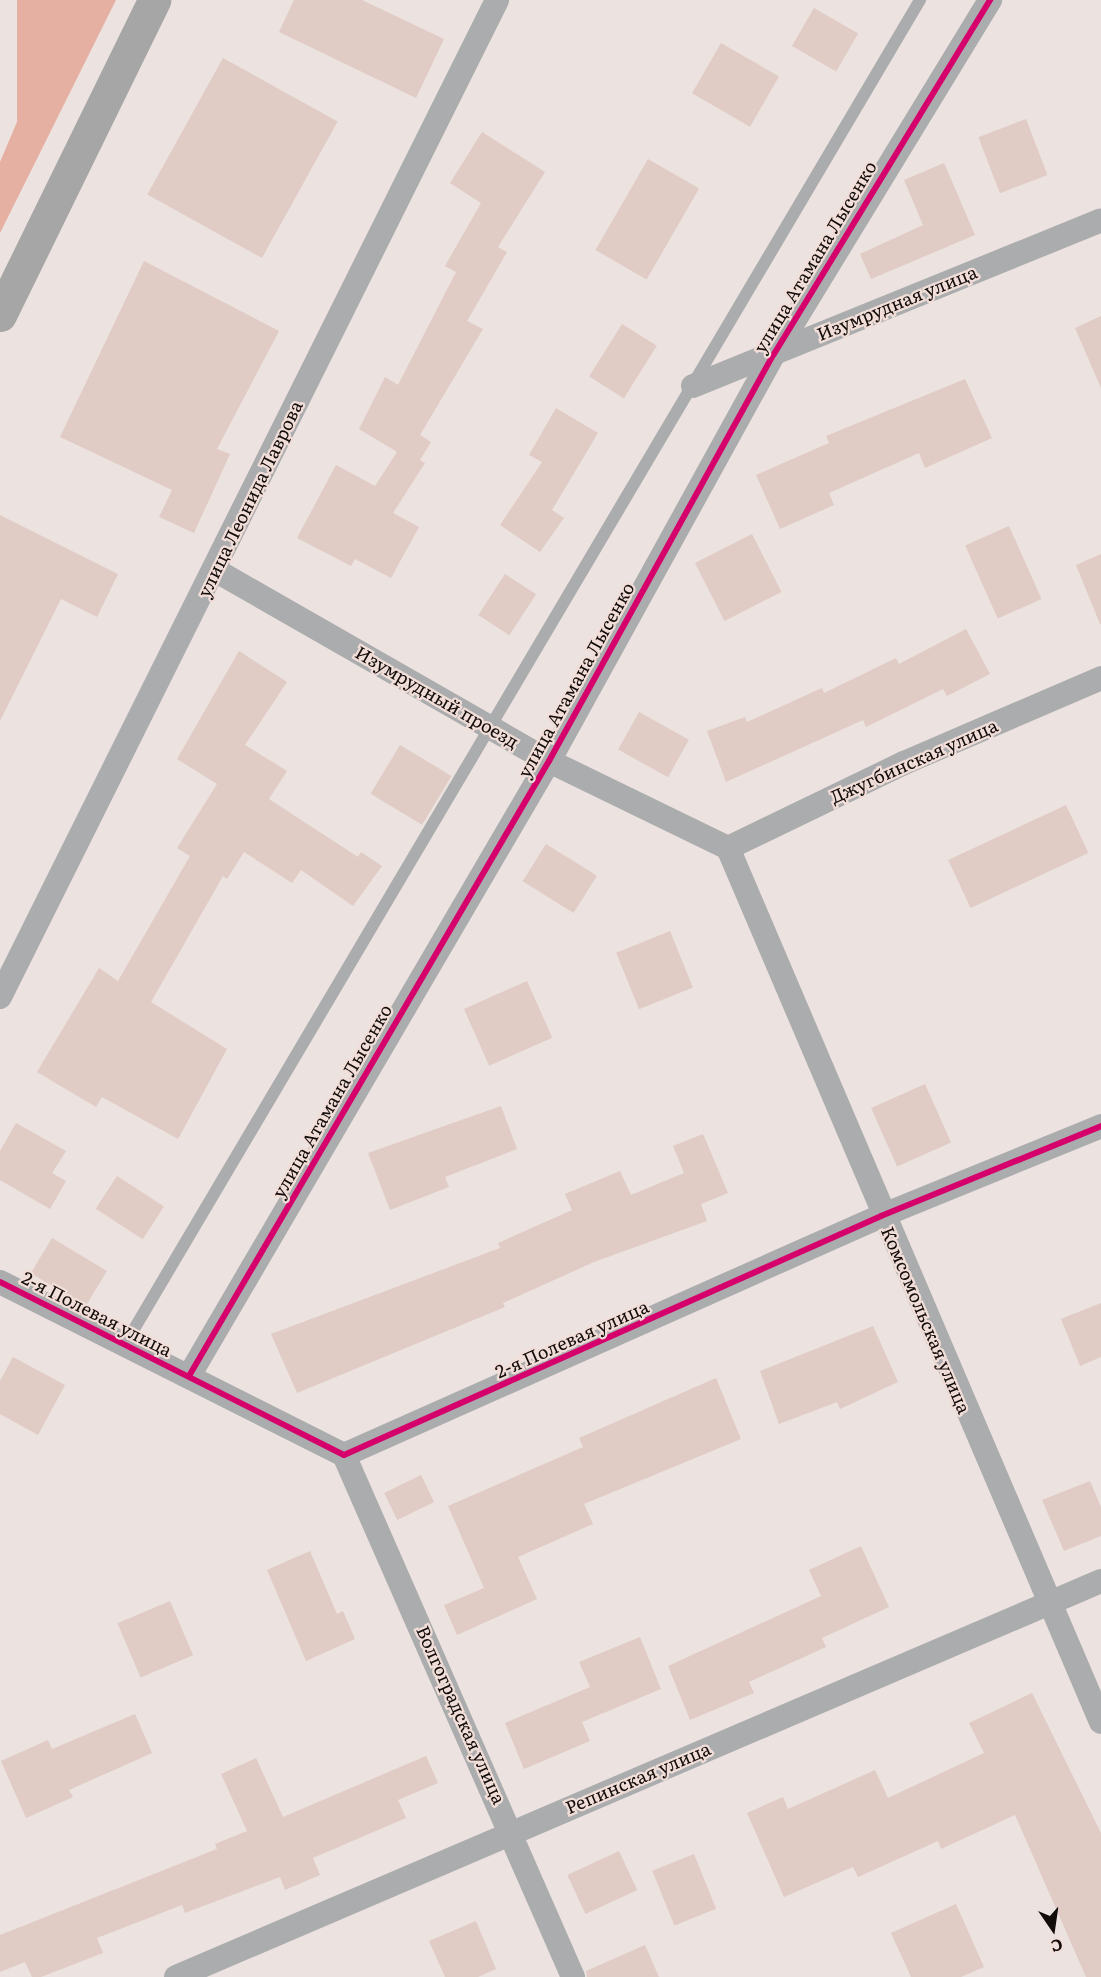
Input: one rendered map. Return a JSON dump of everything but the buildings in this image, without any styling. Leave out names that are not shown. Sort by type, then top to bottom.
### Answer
[{"type":"main road","points":[[0,315],[154,0]]},
{"type":"street","name":"улица Леонида Лаврова","points":[[0,998],[497,0]]},
{"type":"street","name":"улица Атамана Лысенко","points":[[189,1376],[549,761],[774,354],[990,0]]},
{"type":"street","name":"Изумрудная улица","points":[[693,386],[1101,220]]},
{"type":"street","name":"Изумрудный проезд","points":[[215,570],[549,761],[728,848]]},
{"type":"street","name":"Джугбинская улица","points":[[728,848],[904,763],[1101,678]]},
{"type":"street","name":"Комсомольская улица","points":[[728,848],[881,1216],[1101,1722]]},
{"type":"street","name":"2-я Полевая улица","points":[[0,1282],[344,1455],[881,1216],[1101,1126]]},
{"type":"street","name":"Волгоградская улица","points":[[344,1455],[513,1831],[573,1977]]},
{"type":"street","name":"Репинская улица","points":[[176,1977],[1101,1581]]},
{"type":"lane","points":[[124,1346],[492,728],[920,0]]},
{"type":"shaded area","points":[[17,0],[116,0],[0,233],[0,162],[17,122]]},
{"type":"cycle path","points":[[189,1376],[549,761],[774,354],[990,0]]},
{"type":"cycle path","points":[[0,1282],[344,1455],[881,1216],[1101,1126]]}]
